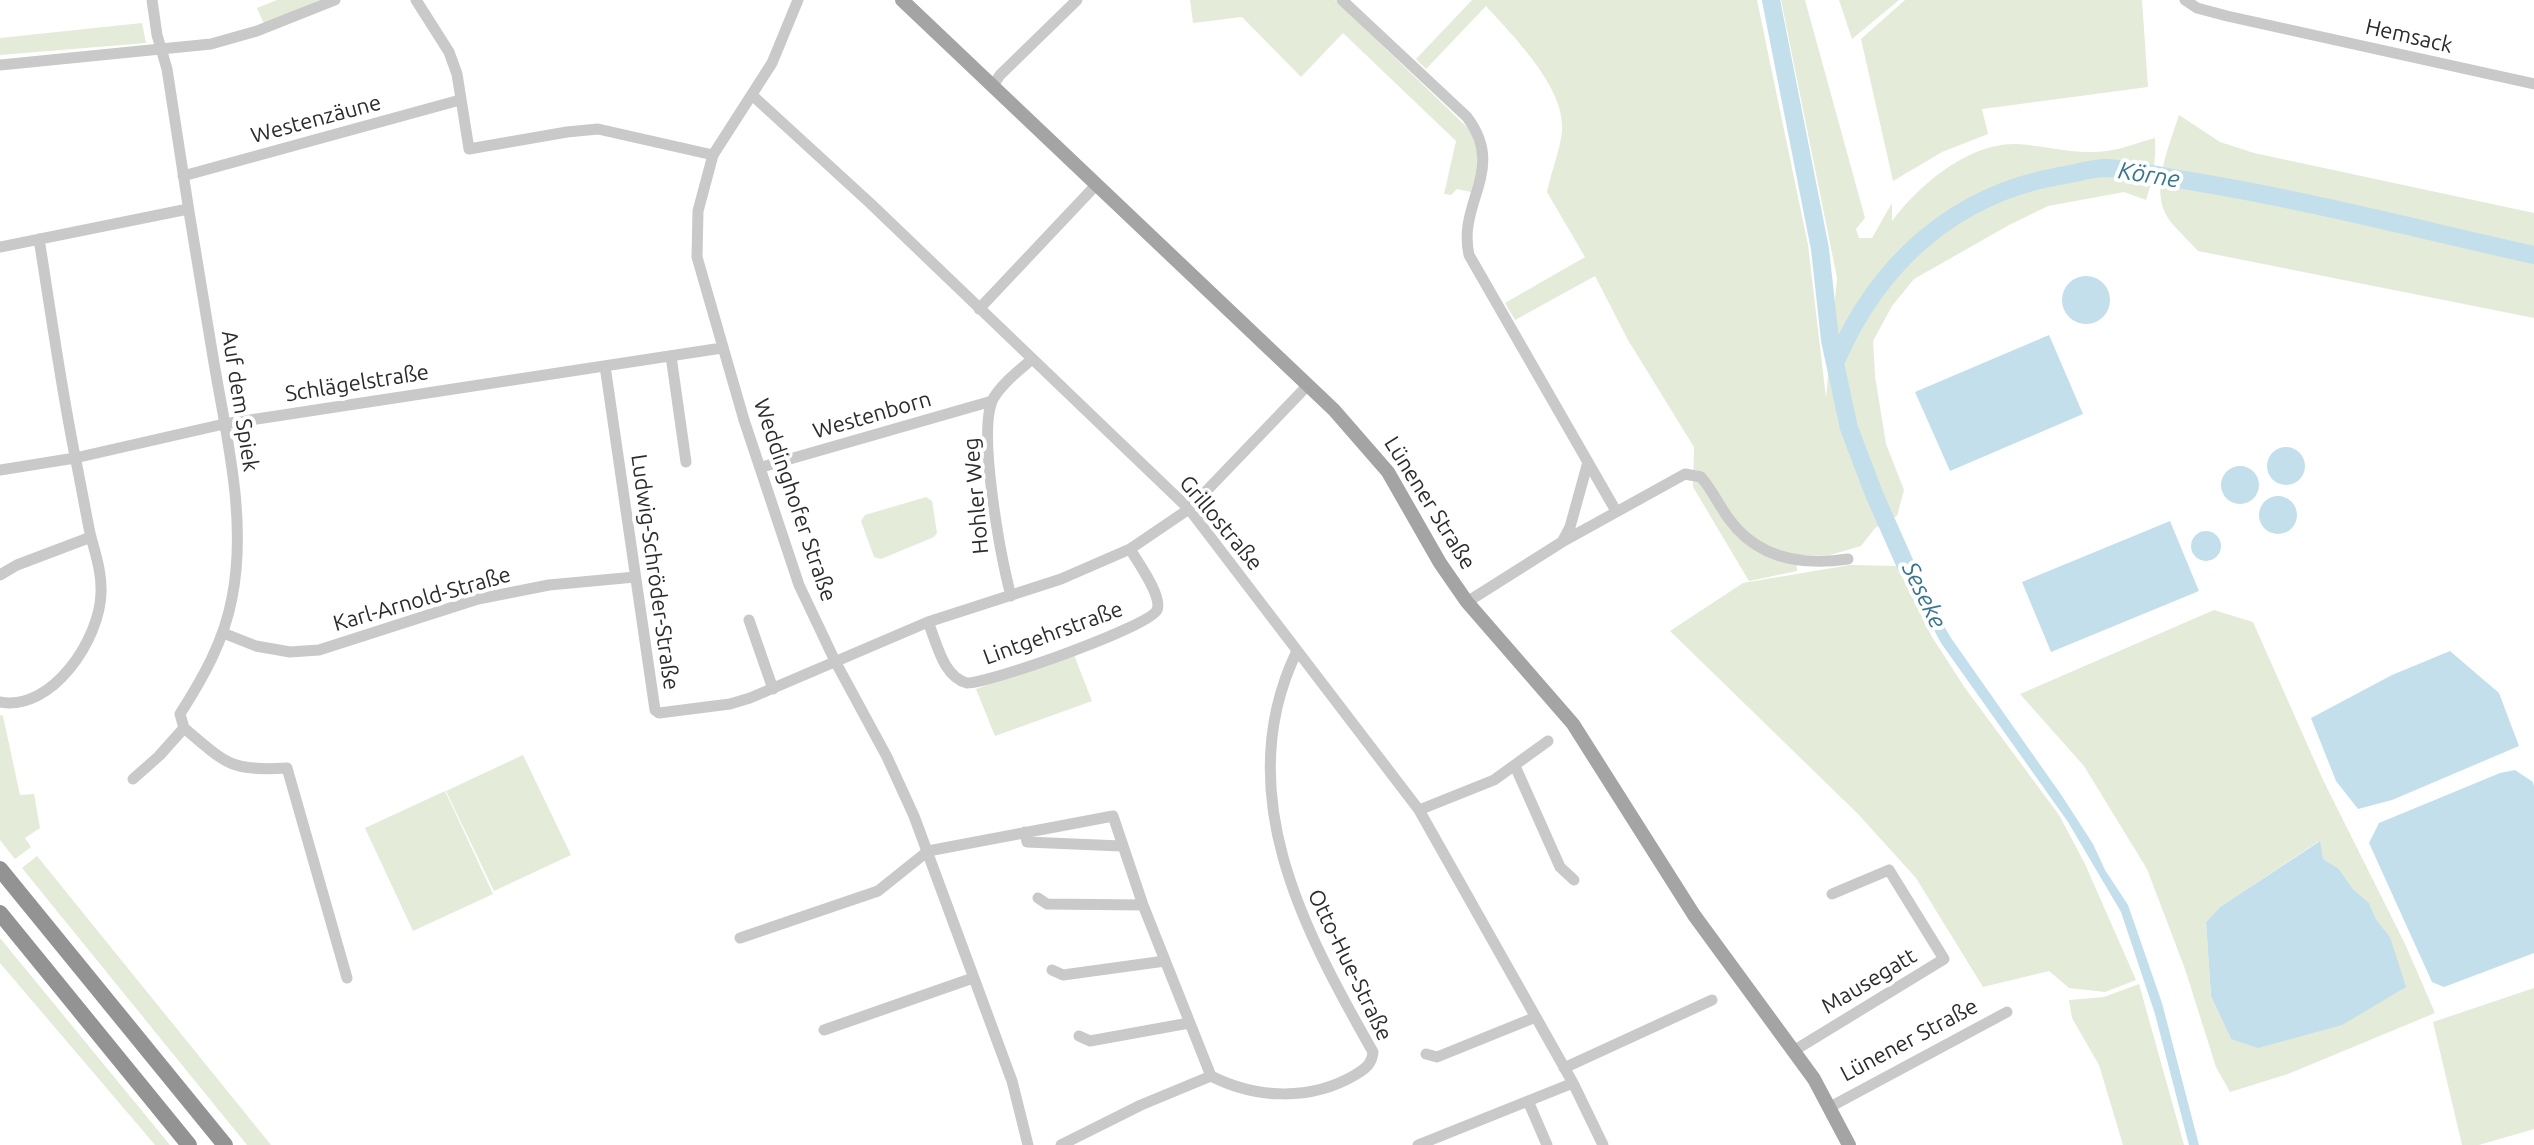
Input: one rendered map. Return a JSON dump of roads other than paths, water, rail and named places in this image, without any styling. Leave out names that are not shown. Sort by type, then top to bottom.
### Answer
[{"type":"highway","points":[[0,869],[225,1145]]},
{"type":"highway","points":[[0,913],[189,1145]]},
{"type":"main road","name":"Lünener Straße","points":[[902,0],[1356,432],[1388,472],[1440,563],[1467,602],[1573,724],[1694,915],[1795,1050],[1849,1145]]},
{"type":"street","name":"Auf dem Spiek","points":[[133,779],[184,728],[180,714],[205,673],[223,633],[232,598],[238,539],[235,493],[224,424],[152,0]]},
{"type":"street","points":[[0,65],[211,44],[257,31],[335,0]]},
{"type":"street","points":[[416,0],[449,52],[457,74],[469,149],[598,129],[713,155]]},
{"type":"street","name":"Weddinghofer Straße","points":[[798,0],[772,63],[713,155],[698,211],[697,257],[722,348],[799,585],[835,661],[887,757],[928,851],[1012,1081],[1028,1145]]},
{"type":"street","points":[[992,87],[1000,75],[1077,0]]},
{"type":"street","points":[[1342,0],[1467,117],[1476,130],[1484,161],[1467,231],[1469,255],[1616,511]]},
{"type":"street","name":"Hemsack","points":[[2185,0],[2197,8],[2227,16],[2534,84]]},
{"type":"street","name":"Grillostraße","points":[[752,95],[871,204],[1189,509],[1419,810],[1573,1083],[1603,1145]]},
{"type":"street","name":"Westenzäune","points":[[183,176],[460,100]]},
{"type":"street","points":[[979,309],[1097,184]]},
{"type":"street","points":[[0,247],[188,209]]},
{"type":"street","points":[[0,702],[22,702],[41,695],[60,679],[82,648],[98,614],[101,597],[100,571],[75,458],[39,239]]},
{"type":"street","name":"Schlägelstraße","points":[[0,470],[75,458],[224,424],[722,348]]},
{"type":"street","points":[[671,356],[686,462]]},
{"type":"street","points":[[992,401],[1032,359]]},
{"type":"street","name":"Ludwig-Schröder-Straße","points":[[605,366],[655,710],[659,713],[730,704],[773,689],[835,661]]},
{"type":"street","points":[[835,661],[928,622],[1061,579],[1130,549],[1189,509],[1308,385]]},
{"type":"street","name":"Westenborn","points":[[762,467],[992,401]]},
{"type":"street","name":"Hohler Weg","points":[[992,401],[988,436],[990,473],[1002,562],[1011,596]]},
{"type":"street","points":[[1562,542],[1570,527],[1588,462]]},
{"type":"street","points":[[1467,602],[1616,511],[1677,477],[1694,474],[1708,485],[1730,521],[1760,547],[1794,561],[1824,563],[1848,559]]},
{"type":"street","points":[[0,575],[17,565],[91,537]]},
{"type":"street","name":"Lintgehrstraße","points":[[928,622],[948,669],[960,681],[974,683],[1063,655],[1137,624],[1155,613],[1157,596],[1130,549]]},
{"type":"street","name":"Karl-Arnold-Straße","points":[[223,633],[256,646],[303,652],[319,650],[478,599],[549,585],[635,577]]},
{"type":"street","points":[[749,620],[773,689]]},
{"type":"street","name":"Otto-Hue-Straße","points":[[1211,1076],[1227,1084],[1267,1093],[1310,1094],[1344,1081],[1365,1069],[1372,1059],[1373,1052],[1311,937],[1280,850],[1272,803],[1269,752],[1283,679],[1297,651]]},
{"type":"street","points":[[184,728],[236,767],[256,770],[287,768],[347,978]]},
{"type":"street","points":[[1419,810],[1494,780],[1548,741]]},
{"type":"street","points":[[1515,766],[1560,867],[1574,880]]},
{"type":"street","points":[[740,938],[878,891],[928,851],[1113,816],[1143,905],[1211,1076],[1141,1105],[1061,1145]]},
{"type":"street","points":[[1025,832],[1027,842],[1121,846]]},
{"type":"street","name":"Mausegatt","points":[[1795,1050],[1944,959],[1889,870],[1832,894]]},
{"type":"street","points":[[1038,898],[1047,904],[1143,905]]},
{"type":"street","points":[[1052,970],[1063,975],[1165,961]]},
{"type":"street","points":[[824,1030],[973,978]]},
{"type":"street","points":[[1564,1068],[1712,1000]]},
{"type":"street","name":"Lünener Straße","points":[[1830,1107],[2007,1012]]},
{"type":"street","points":[[1426,1054],[1437,1057],[1536,1017]]},
{"type":"street","points":[[1079,1036],[1090,1041],[1189,1023]]},
{"type":"street","points":[[1423,1144],[1573,1083]]},
{"type":"street","points":[[1528,1101],[1547,1145]]},
{"type":"water","points":[[2086,276],[2103,283],[2110,300],[2103,317],[2086,324],[2069,317],[2062,300],[2069,283]]},
{"type":"water","points":[[2049,335],[2083,414],[1950,471],[1915,392]]},
{"type":"water","points":[[2286,447],[2299,453],[2305,466],[2299,479],[2286,485],[2273,479],[2267,466],[2273,453]]},
{"type":"water","points":[[2240,466],[2254,471],[2259,485],[2254,499],[2240,504],[2226,499],[2221,485],[2226,471]]},
{"type":"water","points":[[2278,496],[2291,502],[2297,515],[2291,528],[2278,534],[2265,528],[2259,515],[2265,502]]},
{"type":"water","points":[[2170,521],[2199,591],[2051,652],[2022,582]]},
{"type":"water","points":[[2206,531],[2217,535],[2221,546],[2217,557],[2206,561],[2195,557],[2191,546],[2195,535]]},
{"type":"water","points":[[1903,543],[1912,571],[1951,638],[2062,796],[2128,905],[2162,1003],[2199,1145],[2189,1145],[2155,1014],[2121,912],[2068,822],[1941,643],[1911,587],[1895,547]]},
{"type":"water","points":[[2450,651],[2499,693],[2519,746],[2392,800],[2358,809],[2336,781],[2311,718],[2392,675]]},
{"type":"water","points":[[2515,770],[2533,782],[2534,787],[2534,953],[2444,987],[2432,982],[2369,843],[2379,823],[2500,773]]},
{"type":"water","points":[[2320,841],[2323,859],[2339,869],[2353,889],[2369,903],[2376,919],[2390,937],[2406,987],[2342,1025],[2258,1048],[2231,1039],[2211,996],[2206,922],[2220,907]]},
{"type":"waterway","name":"Seseke","points":[[1771,0],[1820,249],[1830,340],[1849,428],[1906,566]]},
{"type":"waterway","name":"Körne","points":[[1836,361],[1853,326],[1897,265],[1953,217],[1985,199],[2021,185],[2094,169],[2129,170],[2239,190],[2534,255]]}]
